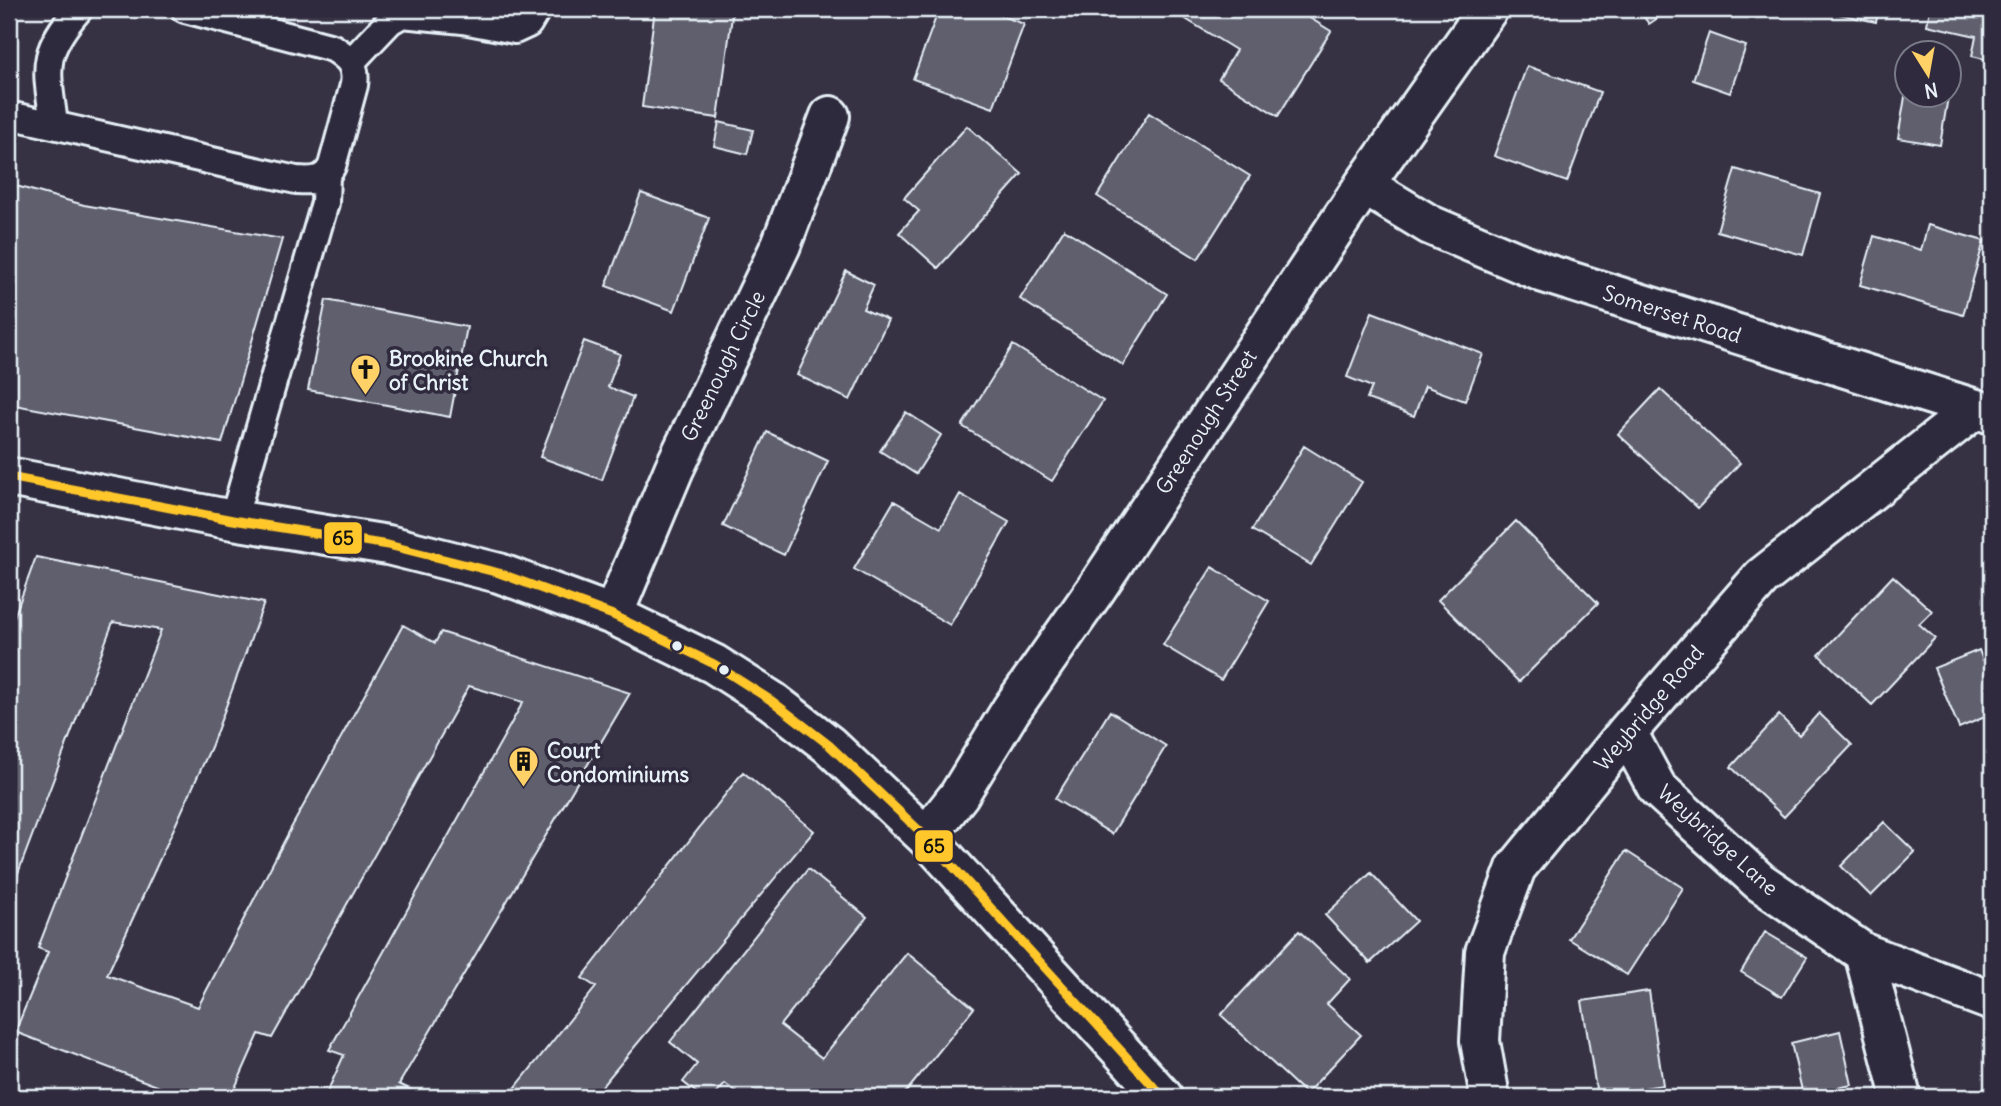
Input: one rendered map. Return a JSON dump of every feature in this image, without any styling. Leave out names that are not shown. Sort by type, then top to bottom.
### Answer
[{"type":"street","name":"Greenough Street","points":[[926,837],[959,795],[1011,710],[1096,589],[1364,185],[1488,9]]},
{"type":"street","name":"Greenough Circle","points":[[613,615],[674,469],[781,245],[831,116]]},
{"type":"street","name":"Somerset Road","points":[[1364,185],[1430,225],[1544,273],[1984,412]]},
{"type":"street","name":"Weybridge Road","points":[[1490,1097],[1480,1041],[1485,952],[1516,868],[1627,732],[1762,577],[1984,412]]},
{"type":"street","points":[[9,477],[233,520],[375,543],[443,558],[510,577],[613,615],[714,664],[772,701],[829,745],[926,837],[1163,1097]]},
{"type":"street","name":"Weybridge Lane","points":[[1627,732],[1657,788],[1760,882],[1864,953],[1992,1001]]},
{"type":"street","points":[[1864,953],[1901,1097]]},
{"type":"lane","points":[[54,124],[48,59],[64,26],[79,9]]},
{"type":"lane","points":[[185,9],[333,48],[351,61],[356,71],[332,166],[326,176],[324,209],[233,520]]},
{"type":"lane","points":[[351,61],[390,22],[402,14],[463,19],[515,30],[528,24],[537,9]]},
{"type":"lane","points":[[9,115],[296,180],[315,180],[326,176]]},
{"type":"building","points":[[655,9],[733,9],[718,118],[642,107]]},
{"type":"building","points":[[939,9],[983,9],[1024,24],[993,108],[913,79]]},
{"type":"building","points":[[1190,9],[1295,9],[1331,31],[1278,116],[1219,79],[1236,50],[1184,18]]},
{"type":"building","points":[[1638,9],[1671,9],[1649,24]]},
{"type":"building","points":[[1816,9],[1879,9],[1876,22]]},
{"type":"building","points":[[1930,9],[1992,9],[1992,61],[1972,56],[1976,36],[1927,25]]},
{"type":"building","points":[[1709,33],[1746,46],[1730,93],[1693,80]]},
{"type":"building","points":[[1527,66],[1600,92],[1567,182],[1494,156]]},
{"type":"building","points":[[1903,108],[1946,108],[1940,145],[1898,138]]},
{"type":"building","points":[[1149,113],[1250,176],[1198,259],[1097,196]]},
{"type":"building","points":[[719,122],[753,130],[747,154],[714,146]]},
{"type":"building","points":[[967,126],[1022,174],[938,268],[899,233],[919,211],[904,198]]},
{"type":"building","points":[[1735,169],[1820,194],[1803,255],[1717,231]]},
{"type":"building","points":[[9,184],[84,205],[282,239],[222,443],[9,404]]},
{"type":"building","points":[[641,193],[709,218],[674,311],[606,286]]},
{"type":"building","points":[[1928,225],[1984,241],[1963,315],[1860,285],[1874,236],[1921,250]]},
{"type":"building","points":[[1064,229],[1167,294],[1123,365],[1020,299]]},
{"type":"building","points":[[846,271],[874,285],[863,309],[888,320],[850,400],[797,375]]},
{"type":"building","points":[[326,300],[467,327],[450,417],[308,390]]},
{"type":"building","points":[[1372,312],[1483,354],[1465,401],[1425,386],[1414,416],[1367,399],[1372,387],[1347,377]]},
{"type":"building","points":[[584,341],[620,354],[608,387],[633,397],[602,480],[540,457]]},
{"type":"building","points":[[1013,345],[1103,401],[1052,481],[962,426]]},
{"type":"building","points":[[1660,389],[1740,463],[1698,508],[1618,434]]},
{"type":"building","points":[[906,412],[941,435],[916,474],[880,451]]},
{"type":"building","points":[[767,432],[828,461],[784,555],[723,526]]},
{"type":"building","points":[[1304,446],[1362,482],[1311,565],[1252,530]]},
{"type":"building","points":[[960,494],[1009,522],[950,625],[854,569],[894,501],[941,528]]},
{"type":"building","points":[[1516,521],[1598,603],[1519,682],[1438,600]]},
{"type":"building","name":"Court Condominiums","points":[[36,557],[264,603],[211,747],[107,975],[198,1007],[290,830],[403,625],[435,643],[441,632],[630,693],[399,1084],[426,1097],[325,1097],[344,1055],[329,1050],[523,702],[469,686],[272,1038],[259,1034],[231,1097],[186,1097],[15,1032],[48,952],[38,948],[161,630],[113,622],[9,897],[9,631]]},
{"type":"building","points":[[1212,567],[1269,601],[1221,680],[1163,645]]},
{"type":"building","points":[[1893,576],[1932,611],[1919,624],[1935,638],[1872,705],[1819,655]]},
{"type":"building","points":[[1979,650],[1992,682],[1992,714],[1959,728],[1934,668]]},
{"type":"building","points":[[1110,711],[1166,746],[1112,834],[1055,799]]},
{"type":"building","points":[[1819,713],[1852,745],[1784,817],[1731,767],[1779,715],[1799,735]]},
{"type":"building","name":"Court Condominiums","points":[[743,772],[814,831],[593,1097],[508,1097],[596,987],[582,978]]},
{"type":"building","points":[[1884,822],[1915,852],[1871,896],[1841,866]]},
{"type":"building","points":[[1626,851],[1683,888],[1627,975],[1569,939]]},
{"type":"building","points":[[808,869],[867,917],[780,1025],[822,1058],[907,953],[974,1008],[902,1097],[742,1097],[725,1084],[714,1097],[702,1097],[683,1082],[697,1064],[670,1042]]},
{"type":"building","points":[[1371,873],[1416,921],[1370,963],[1325,915]]},
{"type":"building","points":[[1299,931],[1350,979],[1327,1004],[1361,1035],[1306,1094],[1221,1015]]},
{"type":"building","points":[[1765,932],[1807,957],[1782,997],[1741,972]]},
{"type":"building","points":[[1649,991],[1663,1085],[1597,1095],[1582,1001]]},
{"type":"building","points":[[1840,1031],[1852,1085],[1803,1095],[1791,1043]]},
{"type":"transit line","name":"65","points":[[9,477],[233,520],[388,545],[499,573],[613,615],[714,664],[772,701],[829,745],[926,837],[1163,1097]]},
{"type":"place","name":"Brookine Church of Christ","points":[[366,397]]},
{"type":"place","name":"Court Condominiums","points":[[524,789]]}]
